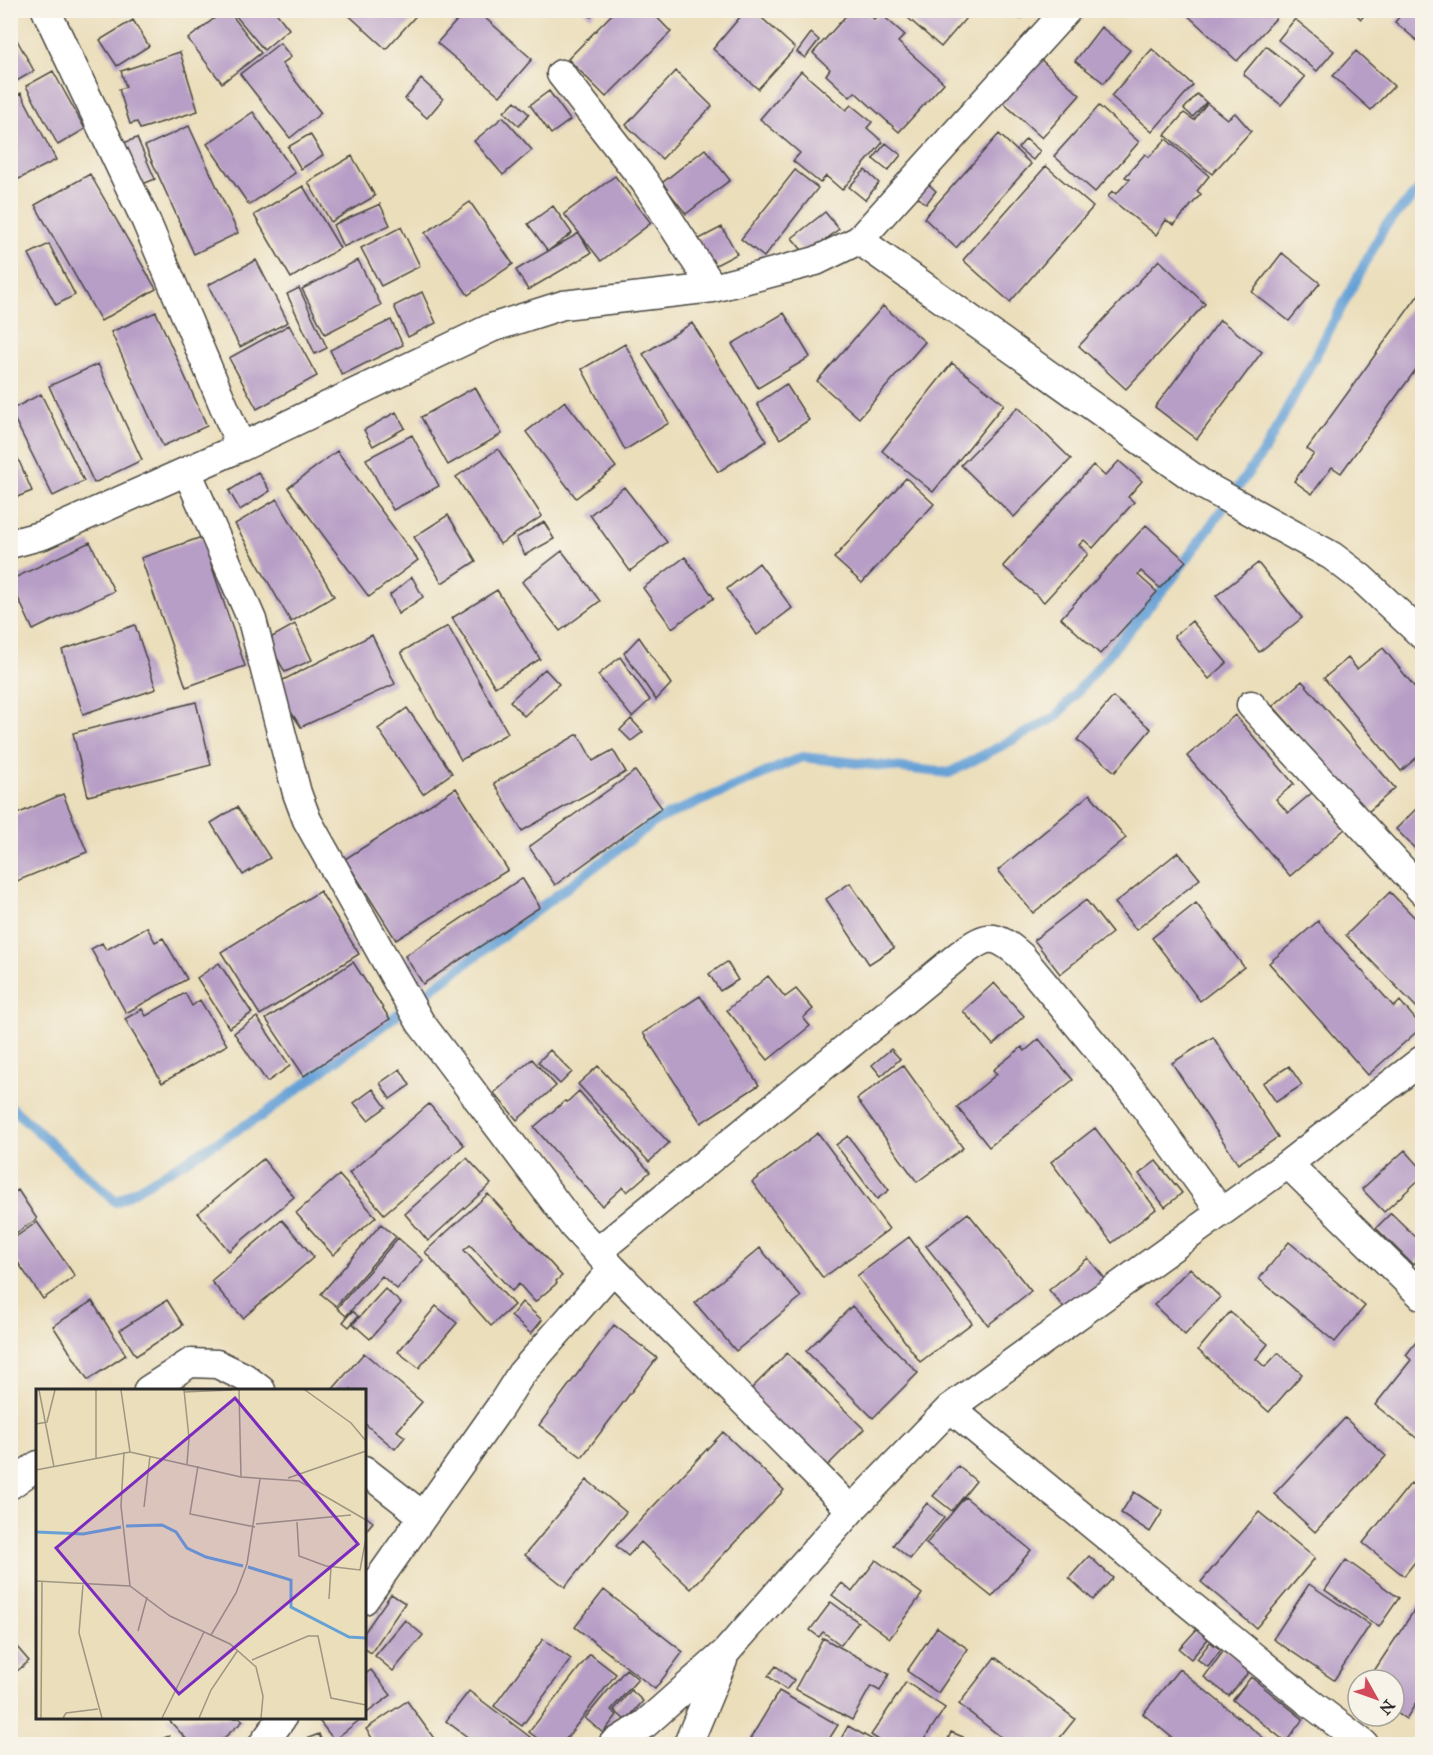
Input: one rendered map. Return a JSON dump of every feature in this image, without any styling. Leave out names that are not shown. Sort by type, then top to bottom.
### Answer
[{"type":"street","points":[[46,10],[146,221],[242,447]]},
{"type":"street","points":[[10,544],[43,535],[242,447],[502,325],[563,305],[713,288],[816,261],[859,240],[1067,10]]},
{"type":"street","points":[[561,74],[645,182],[713,288]]},
{"type":"street","points":[[859,240],[1205,486],[1332,556],[1361,578],[1422,635]]},
{"type":"street","points":[[187,471],[252,620],[297,793],[307,820],[420,1022],[574,1227],[851,1510]]},
{"type":"street","points":[[1251,705],[1422,891]]},
{"type":"street","points":[[366,1597],[521,1374],[605,1260],[958,956],[972,945],[987,938],[1000,939],[1021,956],[1136,1095],[1221,1212]]},
{"type":"street","points":[[613,1744],[645,1724],[726,1652],[851,1510],[950,1408],[1288,1164],[1422,1060]]},
{"type":"street","points":[[1288,1164],[1422,1296]]},
{"type":"street","points":[[150,1389],[190,1363],[218,1364],[244,1377],[260,1389]]},
{"type":"street","points":[[950,1408],[1305,1699],[1364,1744]]},
{"type":"street","points":[[10,1485],[36,1466]]},
{"type":"street","points":[[366,1472],[423,1515]]},
{"type":"street","points":[[688,1744],[726,1652]]},
{"type":"street","points":[[263,1744],[281,1719]]},
{"type":"building","points":[[228,10],[261,53],[222,83],[188,39]]},
{"type":"building","points":[[231,10],[274,10],[289,29],[264,50]]},
{"type":"building","points":[[343,10],[421,10],[386,49]]},
{"type":"building","points":[[466,10],[476,10],[532,59],[500,96],[437,43]]},
{"type":"building","points":[[582,10],[596,10],[591,17]]},
{"type":"building","points":[[616,10],[650,10],[671,32],[606,97],[568,59]]},
{"type":"building","points":[[746,10],[753,10],[795,48],[758,89],[713,49]]},
{"type":"building","points":[[851,10],[864,10],[874,19],[880,13],[905,35],[898,42],[944,83],[899,132],[855,92],[850,97],[826,75],[830,69],[813,53]]},
{"type":"building","points":[[899,10],[973,10],[941,47]]},
{"type":"building","points":[[1010,10],[1027,10],[1020,19]]},
{"type":"building","points":[[1182,10],[1272,10],[1278,16],[1237,61]]},
{"type":"building","points":[[1352,10],[1368,10],[1361,19]]},
{"type":"building","points":[[1405,10],[1422,10],[1422,45],[1395,22]]},
{"type":"building","points":[[1295,19],[1334,51],[1317,71],[1278,40]]},
{"type":"building","points":[[133,20],[149,46],[117,66],[100,40]]},
{"type":"building","points":[[1101,27],[1130,50],[1104,83],[1075,61]]},
{"type":"building","points":[[12,31],[34,71],[15,82],[10,74],[10,32]]},
{"type":"building","points":[[811,33],[819,40],[805,58],[797,52]]},
{"type":"building","points":[[280,43],[291,57],[282,64],[321,113],[290,138],[240,74]]},
{"type":"building","points":[[1266,46],[1305,77],[1281,105],[1243,74]]},
{"type":"building","points":[[1152,49],[1193,85],[1152,132],[1111,96]]},
{"type":"building","points":[[1356,51],[1394,86],[1371,110],[1333,76]]},
{"type":"building","points":[[180,52],[198,111],[140,129],[137,122],[130,124],[119,89],[126,87],[121,71]]},
{"type":"building","points":[[1038,57],[1080,95],[1042,138],[1000,100]]},
{"type":"building","points":[[53,71],[85,129],[58,145],[26,86]]},
{"type":"building","points":[[676,71],[712,106],[662,159],[626,125]]},
{"type":"building","points":[[801,71],[846,110],[851,105],[872,122],[867,128],[883,142],[842,190],[826,176],[820,183],[793,161],[800,153],[760,119]]},
{"type":"building","points":[[421,79],[443,99],[427,118],[405,99]]},
{"type":"building","points":[[549,91],[570,120],[551,134],[530,105]]},
{"type":"building","points":[[21,93],[56,160],[11,183],[10,99]]},
{"type":"building","points":[[1197,94],[1206,102],[1193,117],[1184,109]]},
{"type":"building","points":[[515,101],[529,114],[519,126],[504,112]]},
{"type":"building","points":[[1207,103],[1227,119],[1235,113],[1251,131],[1212,174],[1165,135],[1184,113],[1194,120]]},
{"type":"building","points":[[1099,106],[1139,142],[1095,192],[1054,156]]},
{"type":"building","points":[[253,112],[295,173],[249,205],[207,144]]},
{"type":"building","points":[[503,117],[532,150],[503,175],[474,141]]},
{"type":"building","points":[[189,126],[238,233],[194,254],[145,146]]},
{"type":"building","points":[[310,134],[323,155],[301,169],[288,147]]},
{"type":"building","points":[[999,134],[1031,164],[956,248],[924,218]]},
{"type":"building","points":[[137,138],[155,179],[138,186],[121,144]]},
{"type":"building","points":[[1026,139],[1040,151],[1033,160],[1018,148]]},
{"type":"building","points":[[1166,139],[1209,176],[1197,191],[1201,194],[1174,225],[1166,220],[1156,235],[1108,197],[1112,191],[1116,194],[1130,179],[1125,177],[1145,154],[1149,157]]},
{"type":"building","points":[[886,143],[901,155],[888,171],[873,159]]},
{"type":"building","points":[[705,149],[730,180],[686,214],[662,183]]},
{"type":"building","points":[[352,156],[375,196],[331,222],[308,182]]},
{"type":"building","points":[[1046,166],[1093,207],[1010,302],[963,260]]},
{"type":"building","points":[[795,170],[818,188],[764,257],[741,239]]},
{"type":"building","points":[[865,170],[879,183],[865,200],[849,187]]},
{"type":"building","points":[[90,174],[156,289],[101,321],[35,205]]},
{"type":"building","points":[[615,176],[651,223],[601,261],[564,214]]},
{"type":"building","points":[[924,180],[936,191],[926,204],[913,193]]},
{"type":"building","points":[[303,186],[340,248],[291,278],[254,215]]},
{"type":"building","points":[[470,202],[513,264],[468,295],[425,233]]},
{"type":"building","points":[[380,204],[390,225],[343,247],[333,225]]},
{"type":"building","points":[[553,206],[572,233],[548,251],[528,224]]},
{"type":"building","points":[[825,212],[839,229],[806,255],[792,238]]},
{"type":"building","points":[[401,227],[420,266],[381,286],[361,248]]},
{"type":"building","points":[[722,227],[737,254],[712,267],[697,240]]},
{"type":"building","points":[[579,233],[591,253],[528,290],[516,270]]},
{"type":"building","points":[[49,244],[75,295],[56,305],[29,254]]},
{"type":"building","points":[[1282,253],[1320,283],[1289,321],[1252,292]]},
{"type":"building","points":[[256,260],[288,322],[240,347],[208,285]]},
{"type":"building","points":[[358,260],[381,305],[325,334],[302,289]]},
{"type":"building","points":[[1159,260],[1205,304],[1126,389],[1079,346]]},
{"type":"building","points":[[299,288],[327,348],[315,354],[287,294]]},
{"type":"building","points":[[1422,290],[1422,361],[1341,473],[1332,467],[1312,494],[1294,481],[1314,454],[1307,449]]},
{"type":"building","points":[[422,292],[436,323],[408,337],[394,306]]},
{"type":"building","points":[[883,306],[925,342],[859,418],[817,381]]},
{"type":"building","points":[[156,312],[207,426],[163,446],[111,332]]},
{"type":"building","points":[[784,313],[810,357],[758,388],[732,344]]},
{"type":"building","points":[[391,320],[403,345],[342,375],[330,350]]},
{"type":"building","points":[[1220,320],[1262,352],[1197,439],[1155,407]]},
{"type":"building","points":[[692,323],[767,441],[718,472],[643,354]]},
{"type":"building","points":[[289,325],[317,376],[257,409],[229,358]]},
{"type":"building","points":[[625,344],[669,423],[625,450],[582,369]]},
{"type":"building","points":[[952,363],[1004,404],[933,492],[882,451]]},
{"type":"building","points":[[98,364],[142,460],[94,483],[49,386]]},
{"type":"building","points":[[786,384],[809,420],[780,439],[757,404]]},
{"type":"building","points":[[475,387],[502,434],[448,465],[421,417]]},
{"type":"building","points":[[41,394],[84,481],[53,496],[10,410]]},
{"type":"building","points":[[565,401],[616,467],[576,498],[526,432]]},
{"type":"building","points":[[1018,407],[1071,459],[1014,517],[961,465]]},
{"type":"building","points":[[396,412],[405,428],[373,446],[364,430]]},
{"type":"building","points":[[412,435],[439,486],[393,510],[366,459]]},
{"type":"building","points":[[10,440],[32,491],[10,500]]},
{"type":"building","points":[[498,449],[542,516],[500,544],[456,477]]},
{"type":"building","points":[[337,451],[418,560],[369,597],[288,488]]},
{"type":"building","points":[[1119,461],[1142,481],[1128,497],[1134,502],[1093,548],[1084,540],[1079,545],[1088,554],[1044,602],[1003,566],[1093,465],[1105,476]]},
{"type":"building","points":[[258,472],[270,491],[240,510],[229,491]]},
{"type":"building","points":[[906,478],[934,504],[862,583],[834,558]]},
{"type":"building","points":[[624,487],[667,542],[630,571],[590,515]]},
{"type":"building","points":[[277,499],[334,596],[291,622],[235,524]]},
{"type":"building","points":[[448,515],[476,561],[442,583],[414,537]]},
{"type":"building","points":[[544,522],[554,539],[525,555],[516,538]]},
{"type":"building","points":[[1146,525],[1186,561],[1160,588],[1141,571],[1138,575],[1157,592],[1100,654],[1061,618]]},
{"type":"building","points":[[202,537],[245,666],[186,687],[141,558]]},
{"type":"building","points":[[90,542],[114,591],[33,630],[10,580]]},
{"type":"building","points":[[562,551],[600,601],[560,631],[522,582]]},
{"type":"building","points":[[685,557],[714,598],[672,628],[643,588]]},
{"type":"building","points":[[759,563],[792,608],[757,635],[727,589]]},
{"type":"building","points":[[1258,563],[1302,618],[1259,652],[1216,596]]},
{"type":"building","points":[[412,577],[423,597],[398,614],[390,595]]},
{"type":"building","points":[[11,589],[17,606],[11,609]]},
{"type":"building","points":[[497,590],[540,659],[495,687],[452,618]]},
{"type":"building","points":[[1192,621],[1227,663],[1209,679],[1174,636]]},
{"type":"building","points":[[295,624],[312,660],[285,672],[267,640]]},
{"type":"building","points":[[135,625],[156,689],[83,714],[62,650]]},
{"type":"building","points":[[448,626],[508,733],[461,760],[401,652]]},
{"type":"building","points":[[372,635],[395,684],[301,727],[273,685]]},
{"type":"building","points":[[639,637],[671,684],[656,700],[624,653]]},
{"type":"building","points":[[1383,648],[1422,696],[1422,753],[1401,771],[1324,678],[1348,658],[1357,669]]},
{"type":"building","points":[[620,657],[650,700],[632,717],[598,675]]},
{"type":"building","points":[[545,669],[559,684],[524,716],[510,701]]},
{"type":"building","points":[[1302,681],[1395,788],[1367,813],[1273,706]]},
{"type":"building","points":[[1113,697],[1151,729],[1115,772],[1077,740]]},
{"type":"building","points":[[196,702],[211,765],[88,796],[73,733]]},
{"type":"building","points":[[407,708],[452,773],[423,794],[378,729]]},
{"type":"building","points":[[1235,715],[1294,784],[1276,799],[1288,813],[1313,792],[1345,829],[1290,876],[1187,756]]},
{"type":"building","points":[[631,719],[643,732],[631,741],[620,730]]},
{"type":"building","points":[[578,734],[593,761],[613,750],[626,772],[522,831],[494,783]]},
{"type":"building","points":[[635,771],[662,808],[555,885],[529,847]]},
{"type":"building","points":[[456,788],[508,870],[396,940],[345,859]]},
{"type":"building","points":[[63,794],[87,852],[10,884],[10,817]]},
{"type":"building","points":[[1090,794],[1126,838],[1033,913],[998,870]]},
{"type":"building","points":[[1422,803],[1422,856],[1396,829]]},
{"type":"building","points":[[237,807],[270,858],[243,875],[211,823]]},
{"type":"building","points":[[1178,852],[1200,879],[1136,930],[1115,903]]},
{"type":"building","points":[[522,878],[540,907],[423,984],[405,956]]},
{"type":"building","points":[[850,883],[894,948],[869,964],[826,899]]},
{"type":"building","points":[[320,891],[359,954],[260,1015],[221,952]]},
{"type":"building","points":[[1390,892],[1422,925],[1422,1013],[1346,935]]},
{"type":"building","points":[[1086,900],[1112,933],[1060,974],[1034,940]]},
{"type":"building","points":[[1196,903],[1244,967],[1200,1001],[1152,938]]},
{"type":"building","points":[[1318,921],[1394,1007],[1400,1001],[1422,1027],[1368,1075],[1269,963]]},
{"type":"building","points":[[147,927],[155,942],[163,938],[187,979],[126,1013],[91,949],[102,943],[106,950]]},
{"type":"building","points":[[353,962],[390,1019],[304,1076],[266,1019]]},
{"type":"building","points":[[727,962],[738,980],[720,991],[709,974]]},
{"type":"building","points":[[219,963],[252,1013],[229,1028],[197,978]]},
{"type":"building","points":[[768,976],[785,997],[796,989],[813,1009],[803,1018],[810,1026],[768,1060],[727,1010]]},
{"type":"building","points":[[994,983],[1024,1016],[993,1045],[963,1011]]},
{"type":"building","points":[[185,993],[192,1006],[200,1000],[227,1045],[162,1083],[125,1019],[142,1009],[146,1016]]},
{"type":"building","points":[[700,996],[759,1085],[701,1123],[643,1033]]},
{"type":"building","points":[[257,1017],[290,1066],[267,1082],[234,1033]]},
{"type":"building","points":[[1213,1037],[1278,1137],[1238,1164],[1172,1063]]},
{"type":"building","points":[[1039,1039],[1073,1080],[989,1147],[957,1107],[997,1074],[993,1070],[1022,1047],[1025,1051]]},
{"type":"building","points":[[891,1049],[900,1059],[881,1076],[872,1065]]},
{"type":"building","points":[[550,1050],[572,1072],[560,1084],[538,1062]]},
{"type":"building","points":[[532,1059],[556,1086],[517,1120],[494,1093]]},
{"type":"building","points":[[903,1065],[963,1148],[917,1182],[857,1099]]},
{"type":"building","points":[[598,1066],[669,1143],[649,1162],[578,1084]]},
{"type":"building","points":[[1289,1066],[1302,1085],[1276,1102],[1263,1083]]},
{"type":"building","points":[[400,1069],[410,1085],[390,1099],[380,1083]]},
{"type":"building","points":[[373,1089],[386,1107],[368,1120],[354,1103]]},
{"type":"building","points":[[579,1091],[650,1172],[627,1192],[623,1187],[602,1206],[534,1127]]},
{"type":"building","points":[[429,1104],[464,1145],[384,1214],[349,1173]]},
{"type":"building","points":[[1095,1128],[1156,1209],[1112,1243],[1051,1162]]},
{"type":"building","points":[[818,1133],[889,1229],[823,1278],[752,1182]]},
{"type":"building","points":[[848,1136],[889,1190],[877,1199],[836,1145]]},
{"type":"building","points":[[1405,1150],[1422,1169],[1422,1177],[1384,1212],[1362,1189]]},
{"type":"building","points":[[467,1158],[491,1184],[428,1241],[405,1214]]},
{"type":"building","points":[[263,1159],[294,1197],[229,1251],[198,1213]]},
{"type":"building","points":[[1156,1161],[1182,1193],[1165,1207],[1139,1174]]},
{"type":"building","points":[[339,1175],[376,1217],[333,1255],[296,1213]]},
{"type":"building","points":[[18,1190],[37,1219],[10,1237],[10,1195]]},
{"type":"building","points":[[488,1194],[562,1276],[535,1302],[519,1284],[512,1291],[470,1245],[464,1250],[514,1305],[491,1326],[425,1252]]},
{"type":"building","points":[[968,1213],[1031,1291],[988,1325],[926,1246]]},
{"type":"building","points":[[1391,1213],[1422,1243],[1422,1255],[1413,1265],[1376,1228]]},
{"type":"building","points":[[282,1220],[314,1257],[243,1318],[211,1281]]},
{"type":"building","points":[[37,1222],[75,1276],[43,1299],[10,1251],[10,1241]]},
{"type":"building","points":[[381,1224],[396,1237],[336,1306],[321,1294]]},
{"type":"building","points":[[909,1237],[972,1323],[920,1362],[857,1276]]},
{"type":"building","points":[[398,1238],[423,1260],[397,1289],[382,1276],[346,1316],[337,1308]]},
{"type":"building","points":[[1289,1242],[1365,1306],[1335,1342],[1259,1279]]},
{"type":"building","points":[[760,1248],[801,1297],[736,1351],[695,1303]]},
{"type":"building","points":[[1088,1258],[1106,1280],[1068,1313],[1049,1290]]},
{"type":"building","points":[[1190,1268],[1220,1297],[1185,1335],[1154,1305]]},
{"type":"building","points":[[385,1289],[401,1303],[370,1339],[353,1324]]},
{"type":"building","points":[[167,1300],[183,1325],[136,1356],[120,1330]]},
{"type":"building","points":[[92,1301],[126,1355],[88,1380],[53,1326]]},
{"type":"building","points":[[522,1302],[542,1320],[531,1334],[511,1316]]},
{"type":"building","points":[[436,1306],[457,1323],[419,1368],[398,1352]]},
{"type":"building","points":[[852,1306],[918,1373],[873,1418],[806,1351]]},
{"type":"building","points":[[352,1311],[358,1316],[349,1327],[343,1322]]},
{"type":"building","points":[[1230,1312],[1268,1344],[1256,1359],[1265,1367],[1278,1353],[1302,1374],[1269,1412],[1198,1350]]},
{"type":"building","points":[[614,1325],[657,1358],[582,1457],[539,1425]]},
{"type":"building","points":[[1416,1342],[1422,1347],[1422,1435],[1419,1440],[1375,1405],[1411,1360],[1406,1355]]},
{"type":"building","points":[[364,1353],[422,1402],[397,1431],[405,1437],[395,1449],[366,1425],[366,1389],[333,1389]]},
{"type":"building","points":[[787,1353],[864,1429],[820,1473],[743,1397]]},
{"type":"building","points":[[1345,1418],[1386,1456],[1315,1532],[1274,1494]]},
{"type":"building","points":[[723,1432],[784,1490],[691,1589],[641,1542],[628,1556],[616,1546]]},
{"type":"building","points":[[958,1466],[976,1481],[952,1511],[933,1496]]},
{"type":"building","points":[[587,1480],[626,1512],[565,1587],[525,1555]]},
{"type":"building","points":[[1411,1483],[1422,1492],[1422,1553],[1404,1576],[1363,1543]]},
{"type":"building","points":[[1134,1492],[1163,1511],[1150,1532],[1121,1513]]},
{"type":"building","points":[[965,1497],[1031,1550],[992,1597],[926,1544]]},
{"type":"building","points":[[927,1503],[944,1518],[910,1559],[893,1545]]},
{"type":"building","points":[[1259,1512],[1315,1558],[1256,1628],[1201,1582]]},
{"type":"building","points":[[366,1517],[373,1522],[366,1531]]},
{"type":"building","points":[[1089,1556],[1113,1578],[1093,1600],[1069,1578]]},
{"type":"building","points":[[876,1560],[922,1594],[890,1638],[832,1595],[842,1583],[852,1592]]},
{"type":"building","points":[[1346,1560],[1399,1598],[1379,1627],[1325,1590]]},
{"type":"building","points":[[1309,1584],[1370,1625],[1334,1680],[1273,1639]]},
{"type":"building","points":[[604,1590],[683,1652],[655,1689],[575,1627]]},
{"type":"building","points":[[391,1594],[405,1603],[371,1653],[366,1649],[366,1630]]},
{"type":"building","points":[[831,1602],[858,1622],[841,1645],[823,1632],[819,1637],[810,1630]]},
{"type":"building","points":[[1419,1603],[1422,1606],[1422,1694],[1406,1719],[1406,1668],[1376,1668]]},
{"type":"building","points":[[405,1620],[423,1635],[393,1671],[375,1656]]},
{"type":"building","points":[[937,1627],[968,1649],[938,1693],[907,1671]]},
{"type":"building","points":[[1197,1629],[1208,1639],[1191,1659],[1179,1649]]},
{"type":"building","points":[[823,1638],[889,1674],[880,1691],[871,1686],[852,1720],[795,1689]]},
{"type":"building","points":[[10,1639],[29,1661],[10,1677]]},
{"type":"building","points":[[543,1639],[571,1659],[522,1726],[494,1706]]},
{"type":"building","points":[[1210,1642],[1221,1650],[1208,1667],[1197,1659]]},
{"type":"building","points":[[1225,1649],[1251,1669],[1229,1696],[1204,1677]]},
{"type":"building","points":[[590,1654],[616,1674],[562,1744],[545,1744],[529,1732]]},
{"type":"building","points":[[995,1657],[1075,1719],[1055,1744],[1010,1744],[959,1704]]},
{"type":"building","points":[[776,1666],[794,1680],[786,1690],[768,1676]]},
{"type":"building","points":[[626,1669],[638,1679],[611,1710],[617,1715],[603,1733],[585,1718]]},
{"type":"building","points":[[1179,1669],[1266,1740],[1262,1744],[1180,1744],[1143,1714]]},
{"type":"building","points":[[371,1670],[391,1695],[366,1714],[366,1674]]},
{"type":"building","points":[[1251,1677],[1303,1719],[1286,1742],[1233,1700]]},
{"type":"building","points":[[906,1682],[945,1708],[921,1744],[885,1744],[871,1735]]},
{"type":"building","points":[[631,1690],[643,1701],[626,1721],[614,1710]]},
{"type":"building","points":[[469,1691],[534,1740],[530,1744],[477,1744],[446,1721]]},
{"type":"building","points":[[779,1691],[838,1725],[826,1744],[760,1744],[750,1739]]},
{"type":"building","points":[[407,1701],[438,1744],[376,1744],[366,1729]]},
{"type":"building","points":[[168,1719],[241,1719],[243,1721],[217,1744],[191,1744]]},
{"type":"building","points":[[318,1719],[361,1719],[334,1740]]},
{"type":"building","points":[[848,1726],[880,1744],[838,1744]]},
{"type":"building","points":[[951,1732],[980,1744],[946,1744]]},
{"type":"building","points":[[319,1734],[323,1744],[293,1744]]},
{"type":"building","points":[[169,1736],[173,1744],[149,1744]]},
{"type":"waterway","points":[[10,1106],[116,1202],[266,1113],[657,820],[802,757],[949,773],[1056,717],[1173,578],[1266,448],[1385,226],[1422,187]]}]
